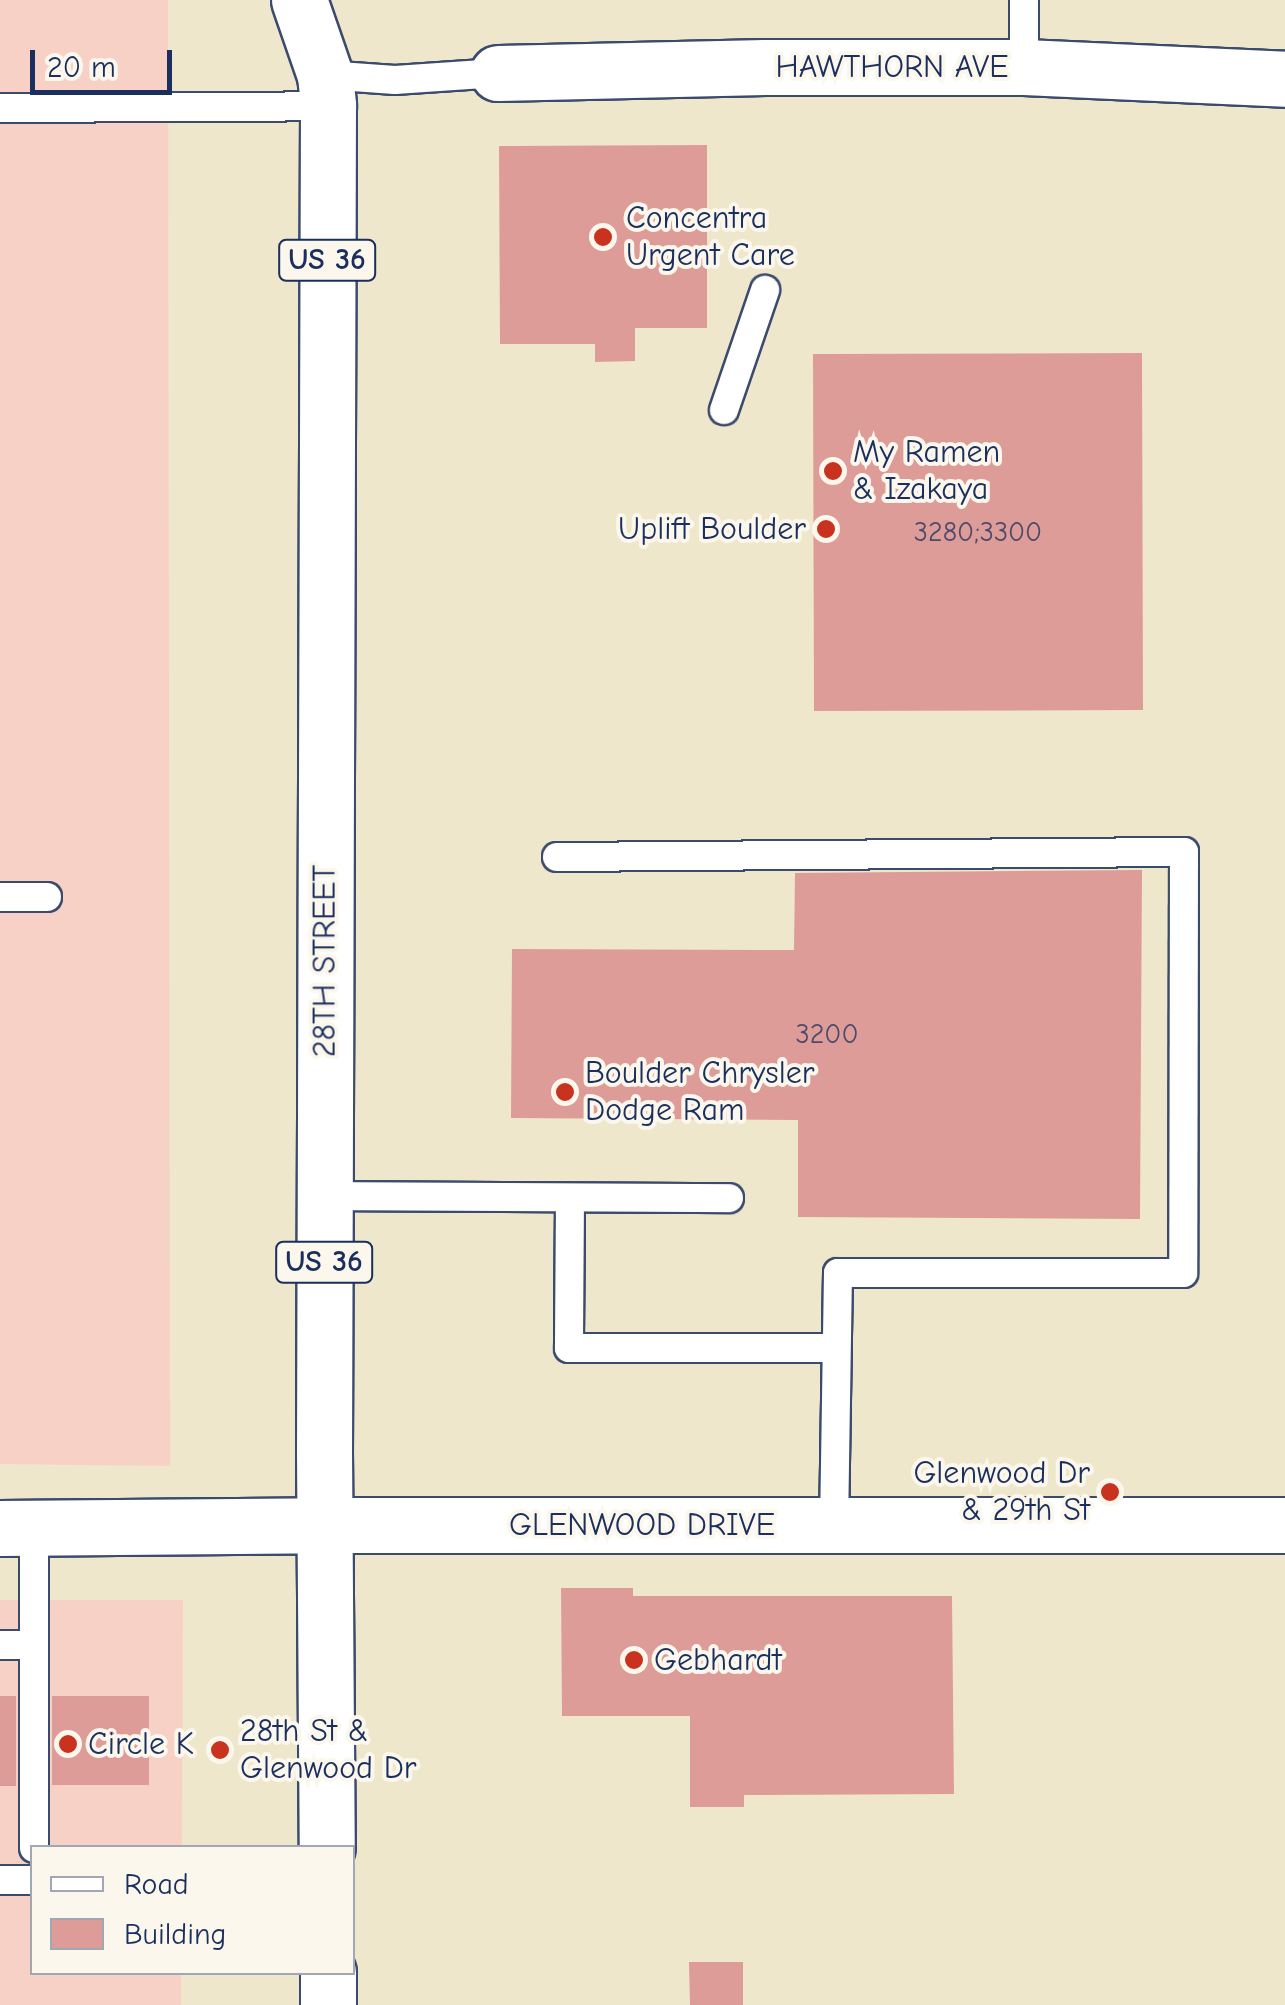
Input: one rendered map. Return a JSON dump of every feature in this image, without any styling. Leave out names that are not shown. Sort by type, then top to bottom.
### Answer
[{"type":"main road","name":"28TH STREET","points":[[299,0],[326,90]]},
{"type":"main road","name":"28TH STREET","points":[[327,1845],[326,90],[339,0]]},
{"type":"main road","name":"HAWTHORN AVE","points":[[498,73],[765,66],[1024,67],[1285,78]]},
{"type":"main road","name":"GLENWOOD DRIVE","points":[[17,1528],[1285,1526]]},
{"type":"main road","points":[[328,1975],[328,2005]]},
{"type":"lane","points":[[1024,0],[1024,67]]},
{"type":"lane","points":[[0,108],[326,90],[394,80],[498,73]]},
{"type":"lane","points":[[724,410],[765,290]]},
{"type":"lane","points":[[557,857],[1184,852],[1182,1273],[838,1273],[834,1526]]},
{"type":"lane","points":[[0,897],[47,898]]},
{"type":"lane","points":[[325,1196],[729,1198]]},
{"type":"lane","points":[[570,1198],[569,1348],[836,1348]]},
{"type":"lane","points":[[17,1528],[34,1645],[34,1845]]},
{"type":"lane","points":[[0,1646],[34,1645]]},
{"type":"lane","points":[[0,1880],[30,1880]]},
{"type":"shaded area","points":[[0,0],[168,0],[170,1466],[0,1464]]},
{"type":"shaded area","points":[[0,1600],[183,1600],[182,1845],[30,1845],[30,1975],[181,1975],[181,2005],[0,2005]]},
{"type":"building","name":"Concentra Urgent Care","points":[[707,145],[707,328],[635,328],[635,361],[595,362],[595,344],[500,344],[499,146]]},
{"type":"building","points":[[1142,353],[1143,710],[814,711],[813,354]]},
{"type":"building","points":[[1142,870],[1140,1219],[798,1217],[798,1120],[511,1118],[512,949],[794,950],[795,873]]},
{"type":"building","points":[[561,1588],[633,1588],[633,1596],[952,1596],[954,1794],[744,1795],[744,1807],[690,1807],[690,1716],[562,1716]]},
{"type":"building","points":[[0,1696],[16,1696],[16,1786],[0,1786]]},
{"type":"building","points":[[52,1696],[149,1696],[149,1785],[52,1785]]},
{"type":"building","points":[[689,1962],[743,1962],[743,2005],[690,2005]]},
{"type":"place","name":"Concentra Urgent Care","points":[[603,237]]},
{"type":"place","name":"My Ramen & Izakaya","points":[[833,471]]},
{"type":"place","name":"Uplift Boulder","points":[[826,529]]},
{"type":"place","name":"Boulder Chrysler Dodge Ram","points":[[565,1092]]},
{"type":"place","name":"Glenwood Dr & 29th St","points":[[1110,1492]]},
{"type":"place","name":"Gebhardt","points":[[634,1660]]},
{"type":"place","name":"Circle K","points":[[68,1744]]},
{"type":"place","name":"28th St & Glenwood Dr","points":[[220,1750]]}]
